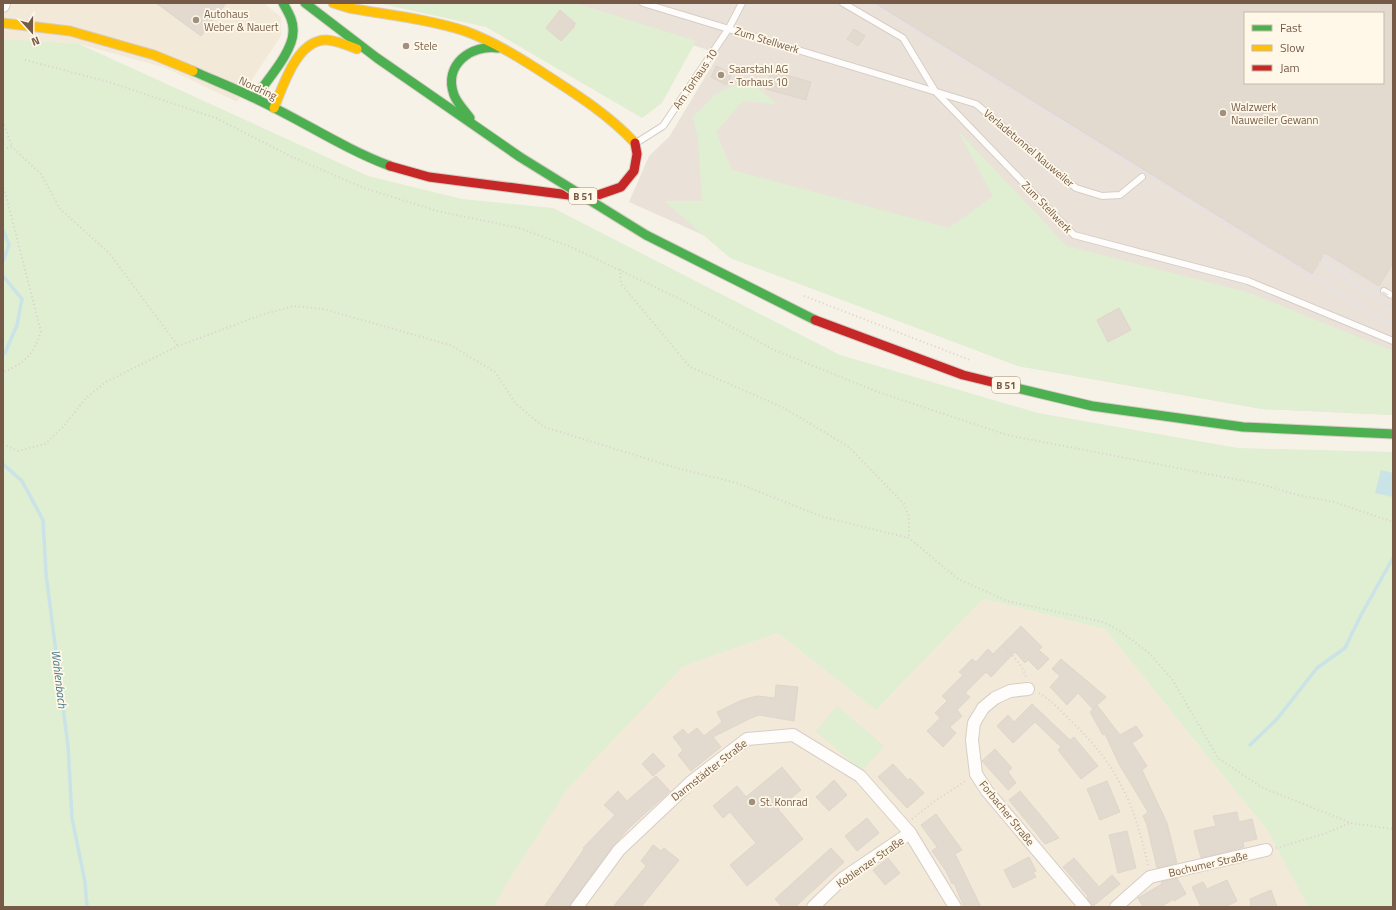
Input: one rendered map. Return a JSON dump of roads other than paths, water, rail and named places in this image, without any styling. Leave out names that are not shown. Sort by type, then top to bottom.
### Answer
[{"type":"main road","points":[[255,98],[290,44],[293,34],[292,23],[283,3]]},
{"type":"main road","name":"B 51","points":[[305,3],[377,58],[483,133],[520,157],[646,235],[812,319],[963,375],[1092,406],[1243,427],[1393,434]]},
{"type":"main road","points":[[333,3],[349,8],[451,27],[479,37],[498,48],[513,53],[594,106],[620,126],[635,143]]},
{"type":"main road","name":"Nordring","points":[[3,23],[70,31],[154,55],[255,98],[326,138],[391,166],[429,177],[569,195],[598,195],[621,187],[634,170],[637,154],[635,143]]},
{"type":"main road","points":[[274,108],[297,58],[308,47],[317,42],[328,40],[339,42],[377,58]]},
{"type":"main road","points":[[483,133],[454,95],[452,86],[454,74],[457,65],[465,55],[480,48],[498,48]]},
{"type":"street","name":"Forbacher Straße","points":[[1028,689],[1010,691],[995,698],[983,708],[974,723],[972,740],[976,774],[987,791],[1085,907]]},
{"type":"street","name":"Darmstädter Straße","points":[[577,907],[619,850],[692,782],[746,739],[793,735],[860,776],[906,829],[955,907]]},
{"type":"street","name":"Koblenzer Straße","points":[[813,907],[842,879],[906,829]]},
{"type":"street","name":"Bochumer Straße","points":[[1116,907],[1150,877],[1266,850]]},
{"type":"lane","name":"Zum Stellwerk","points":[[643,3],[935,91],[1074,235],[1248,281],[1393,341]]},
{"type":"lane","name":"Am Torhaus 10","points":[[635,143],[663,126],[729,28],[742,3]]},
{"type":"lane","points":[[843,3],[903,38],[935,91]]},
{"type":"lane","name":"Verladetunnel Nauweiler","points":[[935,91],[976,104],[1076,188],[1102,196],[1120,195],[1142,177]]},
{"type":"lane","points":[[1384,291],[1393,296]]},
{"type":"water","points":[[1381,470],[1393,473],[1393,497],[1375,493]]},
{"type":"waterway","name":"Wahlenbach","points":[[3,230],[9,245],[3,261]]},
{"type":"waterway","name":"Wahlenbach","points":[[3,276],[22,299],[17,325],[5,353],[3,354]]},
{"type":"waterway","name":"Wahlenbach","points":[[3,464],[22,481],[43,520],[46,574],[68,746],[72,818],[85,882],[87,907]]},
{"type":"waterway","points":[[1250,745],[1277,719],[1317,668],[1345,648],[1361,615],[1393,558]]},
{"type":"railway","points":[[871,3],[1393,326]]},
{"type":"railway","points":[[1323,255],[1393,299]]},
{"type":"railway","points":[[1319,262],[1393,309]]},
{"type":"place","name":"Autohaus Weber & Nauert","points":[[196,20]]},
{"type":"place","name":"Stele","points":[[406,46]]},
{"type":"place","name":"Saarstahl AG - Torhaus 10","points":[[721,75]]},
{"type":"place","name":"Walzwerk Nauweiler Gewann","points":[[1223,113]]},
{"type":"place","name":"St. Konrad","points":[[752,802]]}]
